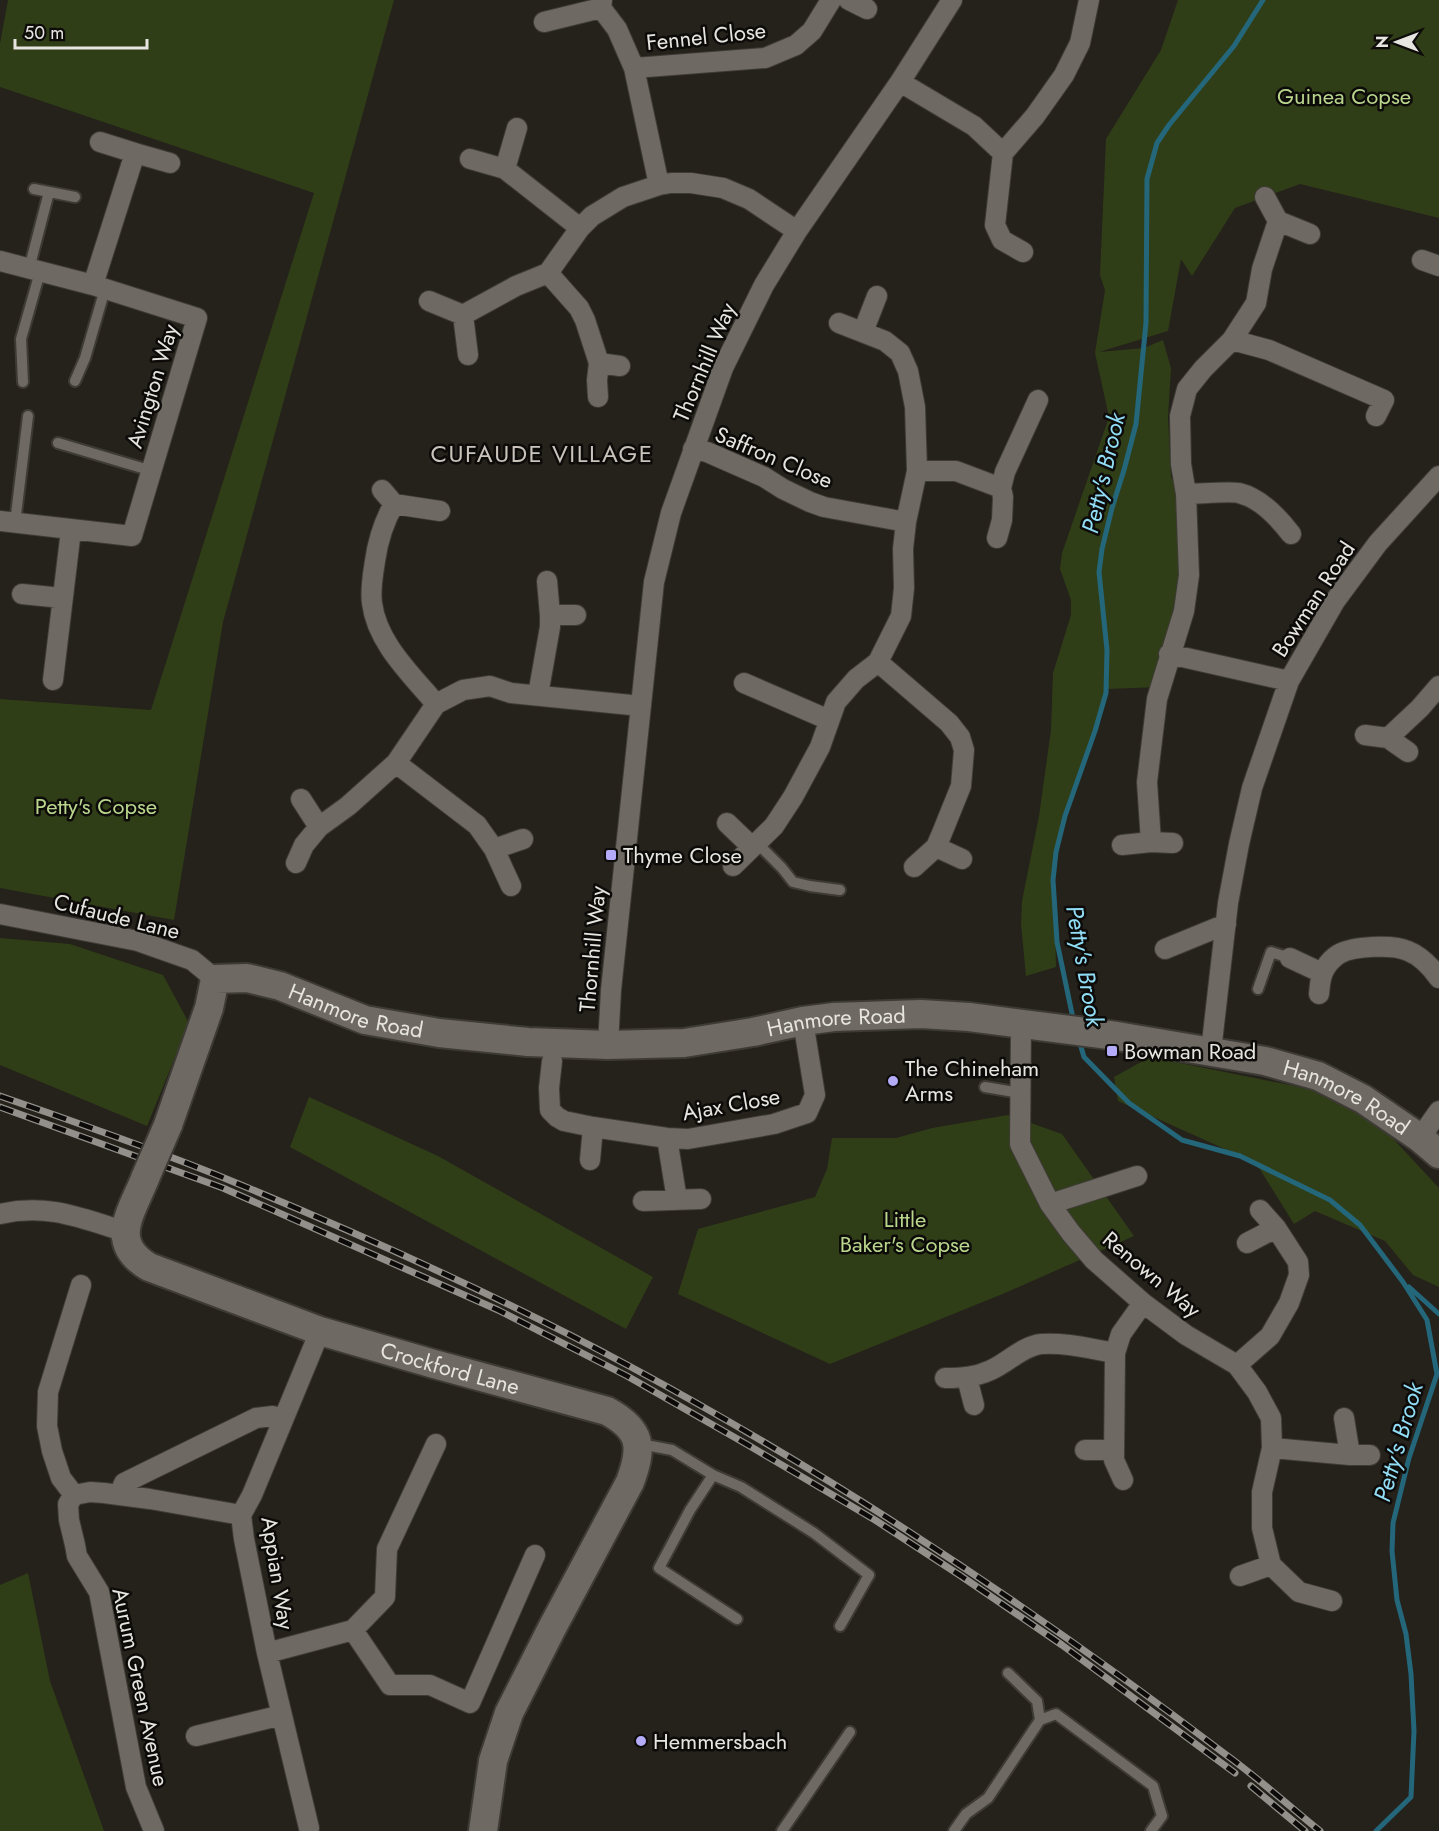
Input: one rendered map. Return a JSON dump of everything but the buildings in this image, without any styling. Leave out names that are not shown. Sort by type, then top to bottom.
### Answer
[{"type":"street","name":"Fennel Close","points":[[634,68],[765,58],[795,45],[812,31],[831,0]]},
{"type":"street","points":[[849,0],[867,9]]},
{"type":"street","name":"Thornhill Way","points":[[608,1045],[611,990],[654,582],[671,513],[723,368],[764,285],[797,231],[900,82],[952,0]]},
{"type":"street","points":[[1023,252],[1002,240],[995,225],[1003,153],[1035,116],[1064,75],[1080,43],[1089,0]]},
{"type":"street","name":"Fennel Close","points":[[544,22],[601,4],[617,29],[634,68],[659,185]]},
{"type":"street","points":[[900,82],[974,126],[1003,153]]},
{"type":"street","points":[[505,169],[517,128]]},
{"type":"street","points":[[100,142],[170,163]]},
{"type":"street","points":[[99,287],[135,153]]},
{"type":"street","points":[[470,159],[505,169],[580,228]]},
{"type":"street","points":[[463,315],[516,286],[548,273],[580,228],[592,216],[623,197],[659,185],[691,183],[723,188],[749,199],[797,231]]},
{"type":"street","points":[[1266,197],[1278,221],[1310,234]]},
{"type":"street","points":[[1151,842],[1147,782],[1157,699],[1184,611],[1189,575],[1180,416],[1187,389],[1232,340],[1256,303],[1262,269],[1278,221]]},
{"type":"street","name":"Avington Way","points":[[0,261],[99,287],[197,318],[132,536],[8,522]]},
{"type":"street","points":[[548,273],[579,308],[592,338],[599,363],[598,397]]},
{"type":"street","points":[[863,332],[877,296]]},
{"type":"street","points":[[429,301],[463,315]]},
{"type":"street","points":[[463,315],[468,355]]},
{"type":"street","points":[[733,866],[774,826],[793,797],[820,747],[836,702],[856,679],[879,662],[901,616],[906,522],[918,471],[915,407],[908,371],[900,353],[885,341],[839,323]]},
{"type":"street","points":[[1232,340],[1269,350],[1384,400],[1376,416]]},
{"type":"street","points":[[599,363],[620,366]]},
{"type":"street","points":[[997,538],[1003,509],[1001,488],[1030,404]]},
{"type":"street","name":"Saffron Close","points":[[693,449],[707,452],[764,477],[783,489],[824,507],[906,522]]},
{"type":"street","points":[[918,471],[956,471],[1001,488]]},
{"type":"street","name":"Bowman Road","points":[[1211,1051],[1228,903],[1237,854],[1252,788],[1289,681],[1342,591],[1378,543],[1439,476]]},
{"type":"street","points":[[1186,494],[1239,493],[1257,501],[1278,517],[1291,534]]},
{"type":"street","points":[[436,704],[399,661],[378,628],[372,602],[378,540],[385,519],[388,497],[440,511]]},
{"type":"street","points":[[53,680],[71,530]]},
{"type":"street","points":[[537,695],[550,615],[548,581]]},
{"type":"street","points":[[22,594],[62,598]]},
{"type":"street","points":[[550,615],[576,615]]},
{"type":"street","points":[[1169,654],[1289,681]]},
{"type":"street","points":[[879,662],[949,723],[960,737],[964,750],[961,786],[936,848],[914,867]]},
{"type":"street","points":[[744,683],[829,720]]},
{"type":"street","points":[[296,863],[304,845],[319,827],[348,807],[396,763],[436,704],[463,690],[490,686],[511,693],[641,706]]},
{"type":"street","points":[[1388,738],[1420,708],[1439,686]]},
{"type":"street","points":[[1365,735],[1388,738],[1408,752]]},
{"type":"street","points":[[396,763],[477,825],[494,849],[509,892]]},
{"type":"street","points":[[301,799],[319,827]]},
{"type":"street","points":[[727,823],[754,845]]},
{"type":"street","points":[[494,849],[523,839]]},
{"type":"street","points":[[1122,845],[1151,842],[1173,843]]},
{"type":"street","points":[[936,848],[962,859]]},
{"type":"street","name":"Cufaude Lane","points":[[0,914],[138,941],[192,960],[215,979]]},
{"type":"street","points":[[1165,949],[1226,924]]},
{"type":"street","points":[[1318,994],[1322,973],[1327,965],[1339,954],[1361,948],[1400,948],[1420,957],[1439,978]]},
{"type":"street","points":[[1290,958],[1322,973]]},
{"type":"street","name":"Hanmore Road","points":[[215,979],[247,978],[280,986],[365,1020],[439,1033],[528,1042],[608,1045],[684,1043],[834,1017],[921,1014],[969,1017],[1117,1036],[1265,1061],[1318,1076],[1363,1099],[1430,1146]]},
{"type":"street","points":[[0,1214],[16,1210],[48,1210],[126,1232],[146,1176],[168,1125],[209,1008],[215,979]]},
{"type":"street","name":"Ajax Close","points":[[552,1061],[549,1088],[550,1110],[556,1117],[593,1127],[688,1139],[774,1124],[807,1113],[814,1095],[803,1021]]},
{"type":"street","name":"Renown Way","points":[[1021,1024],[1020,1144],[1050,1204],[1094,1260],[1143,1304],[1186,1335],[1237,1365],[1257,1392],[1271,1418],[1272,1448],[1262,1492],[1262,1528],[1271,1565]]},
{"type":"street","points":[[1430,1146],[1439,1111]]},
{"type":"street","points":[[590,1160],[593,1127]]},
{"type":"street","points":[[666,1137],[677,1200]]},
{"type":"street","points":[[1050,1204],[1137,1176]]},
{"type":"street","points":[[643,1201],[700,1199]]},
{"type":"street","points":[[1237,1365],[1270,1336],[1289,1303],[1299,1275],[1298,1262],[1276,1228],[1260,1210]]},
{"type":"street","points":[[1247,1243],[1276,1228]]},
{"type":"street","name":"Crockford Lane","points":[[126,1232],[125,1241],[128,1249],[149,1268],[320,1331],[607,1411],[625,1422],[633,1432],[638,1446]]},
{"type":"street","points":[[81,1285],[48,1392],[47,1426],[61,1478],[74,1495],[90,1491],[241,1515]]},
{"type":"street","points":[[1123,1480],[1114,1460],[1115,1353],[1121,1334],[1143,1304]]},
{"type":"street","name":"Appian Way","points":[[320,1331],[252,1495],[241,1515],[267,1653],[352,1630]]},
{"type":"street","points":[[945,1378],[967,1378],[992,1370],[1039,1344],[1067,1345],[1115,1353]]},
{"type":"street","points":[[967,1378],[974,1405]]},
{"type":"street","points":[[118,1495],[124,1483],[256,1418],[273,1416],[283,1419]]},
{"type":"street","points":[[1344,1418],[1350,1455]]},
{"type":"street","points":[[436,1444],[387,1549],[385,1597],[352,1630],[390,1685],[430,1685],[470,1703],[535,1556]]},
{"type":"street","points":[[483,1831],[493,1761],[509,1713],[630,1482],[637,1464],[638,1446]]},
{"type":"street","points":[[1272,1448],[1370,1455]]},
{"type":"street","points":[[1085,1450],[1114,1450]]},
{"type":"street","name":"Aurum Green Avenue","points":[[74,1495],[68,1504],[69,1520],[78,1556],[99,1592],[136,1787],[154,1831]]},
{"type":"street","points":[[1240,1575],[1271,1565],[1299,1592],[1332,1601]]},
{"type":"street","points":[[267,1653],[309,1828]]},
{"type":"street","points":[[196,1736],[282,1715]]},
{"type":"lane","points":[[34,189],[75,197]]},
{"type":"lane","points":[[23,382],[21,339],[49,192]]},
{"type":"lane","points":[[75,381],[85,358],[99,287]]},
{"type":"lane","points":[[8,522],[28,416]]},
{"type":"lane","points":[[58,443],[152,471]]},
{"type":"lane","points":[[754,845],[782,867],[793,882],[840,890]]},
{"type":"lane","points":[[1258,989],[1271,952],[1290,958]]},
{"type":"lane","points":[[985,1087],[1020,1093]]},
{"type":"lane","points":[[638,1446],[672,1450],[712,1475],[741,1487],[814,1533],[869,1575],[840,1626]]},
{"type":"lane","points":[[712,1475],[659,1568],[737,1618]]},
{"type":"lane","points":[[1008,1674],[1036,1701],[1040,1720]]},
{"type":"lane","points":[[954,1831],[966,1814],[988,1798],[1040,1720],[1056,1714],[1153,1786],[1162,1816],[1151,1831]]},
{"type":"lane","points":[[783,1831],[850,1732]]},
{"type":"green space","name":"Petty's Copse","points":[[8,0],[394,0],[223,622],[174,920],[0,888],[0,699],[151,710],[314,193],[0,87],[0,44]]},
{"type":"green space","name":"Guinea Copse","points":[[1178,0],[1439,0],[1439,218],[1300,184],[1235,208],[1192,276],[1181,259],[1168,331],[1099,352],[1144,348],[1163,340],[1171,368],[1168,417],[1171,477],[1179,493],[1180,581],[1168,630],[1171,636],[1160,687],[1106,689],[1095,731],[1065,816],[1054,867],[1056,967],[1026,976],[1021,924],[1022,901],[1039,816],[1051,730],[1053,673],[1071,615],[1071,600],[1060,569],[1062,553],[1109,417],[1095,353],[1105,290],[1100,275],[1106,139],[1161,50]]},
{"type":"green space","points":[[0,938],[70,944],[163,975],[189,1023],[147,1126],[0,1065]]},
{"type":"green space","points":[[1150,1057],[1327,1094],[1386,1131],[1439,1188],[1439,1287],[1413,1275],[1385,1241],[1315,1211],[1294,1224],[1256,1163],[1118,1101],[1114,1077]]},
{"type":"green space","points":[[309,1097],[438,1156],[653,1277],[626,1329],[290,1147]]},
{"type":"green space","name":"Little Baker's Copse","points":[[1008,1115],[1062,1134],[1134,1236],[1005,1293],[830,1364],[678,1294],[698,1229],[815,1197],[827,1169],[832,1138],[896,1138],[932,1128]]},
{"type":"green space","points":[[28,1573],[50,1681],[104,1831],[0,1831],[0,1585]]},
{"type":"waterway","name":"Petty's Brook","points":[[1074,1023],[1057,942],[1053,880],[1056,852],[1065,816],[1106,693],[1107,650],[1099,572],[1112,508],[1136,424],[1146,323],[1147,179],[1157,143],[1234,46],[1263,0]]},
{"type":"waterway","name":"Petty's Brook","points":[[1079,1040],[1084,1057],[1129,1103],[1182,1140],[1240,1156],[1330,1200],[1360,1225],[1403,1282],[1427,1320],[1437,1374],[1409,1458],[1393,1523],[1392,1551],[1397,1600],[1406,1634],[1411,1674],[1414,1731],[1411,1797],[1376,1831]]},
{"type":"waterway","points":[[1409,1287],[1439,1314]]},
{"type":"railway","points":[[0,1096],[201,1169],[382,1245],[582,1341],[709,1410],[861,1501],[1009,1598],[1237,1763],[1320,1831]]},
{"type":"railway","points":[[0,1107],[223,1188],[498,1310],[627,1376],[875,1520],[961,1576],[1062,1645],[1235,1773]]},
{"type":"railway","points":[[1251,1786],[1305,1831]]},
{"type":"place","name":"Thyme Close","points":[[611,855]]},
{"type":"place","name":"Bowman Road","points":[[1112,1051]]},
{"type":"place","name":"The Chineham Arms","points":[[893,1081]]},
{"type":"place","name":"Hemmersbach","points":[[641,1741]]},
{"type":"district","name":"CUFAUDE VILLAGE","points":[[542,453]]}]
